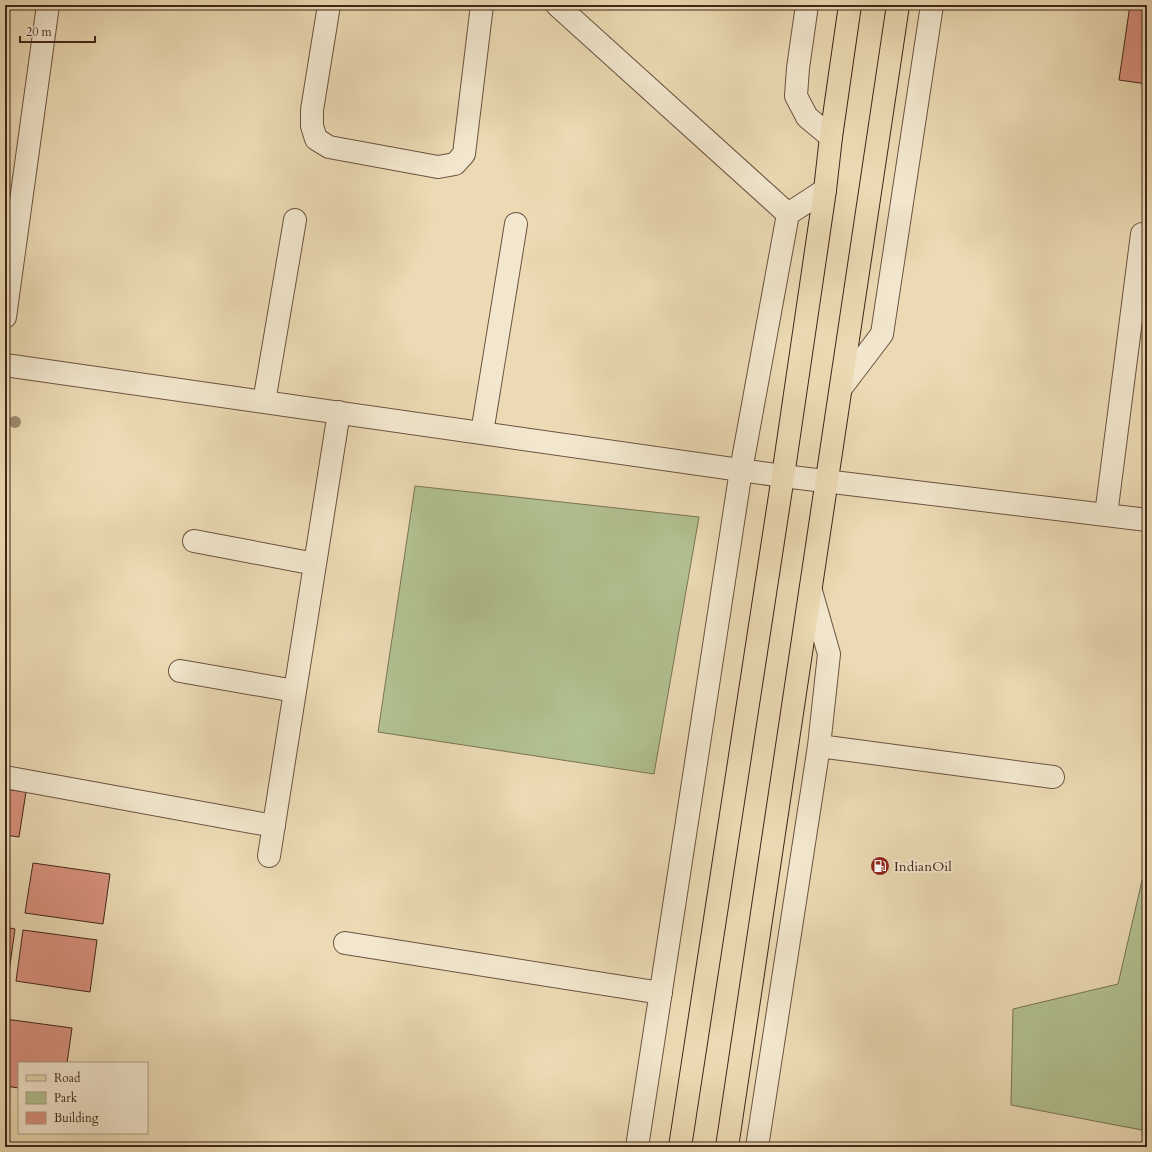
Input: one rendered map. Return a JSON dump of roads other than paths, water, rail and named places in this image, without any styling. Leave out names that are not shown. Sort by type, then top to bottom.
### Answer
[{"type":"main road","points":[[680,1147],[783,476],[825,190],[850,5]]},
{"type":"main road","points":[[727,1147],[898,5]]},
{"type":"street","points":[[5,317],[48,5]]},
{"type":"street","points":[[329,5],[312,110],[312,126],[316,139],[328,146],[438,167],[455,164],[464,154],[482,5]]},
{"type":"street","points":[[557,5],[788,214]]},
{"type":"street","points":[[807,5],[798,68],[796,96],[807,117],[831,137]]},
{"type":"street","points":[[841,388],[882,334],[932,5]]},
{"type":"street","points":[[637,1147],[741,470],[788,214],[825,190]]},
{"type":"street","points":[[264,402],[295,220]]},
{"type":"street","points":[[482,433],[516,224]]},
{"type":"street","points":[[1106,515],[1142,234]]},
{"type":"street","points":[[5,364],[783,476],[1147,520]]},
{"type":"street","points":[[269,856],[339,412]]},
{"type":"street","points":[[194,541],[315,564]]},
{"type":"street","points":[[757,1147],[819,746],[829,654],[811,591]]},
{"type":"street","points":[[180,671],[295,691]]},
{"type":"street","points":[[819,746],[1053,777]]},
{"type":"street","points":[[5,777],[274,826]]},
{"type":"street","points":[[345,943],[661,993]]},
{"type":"place","name":"IndianOil","points":[[880,866]]}]
